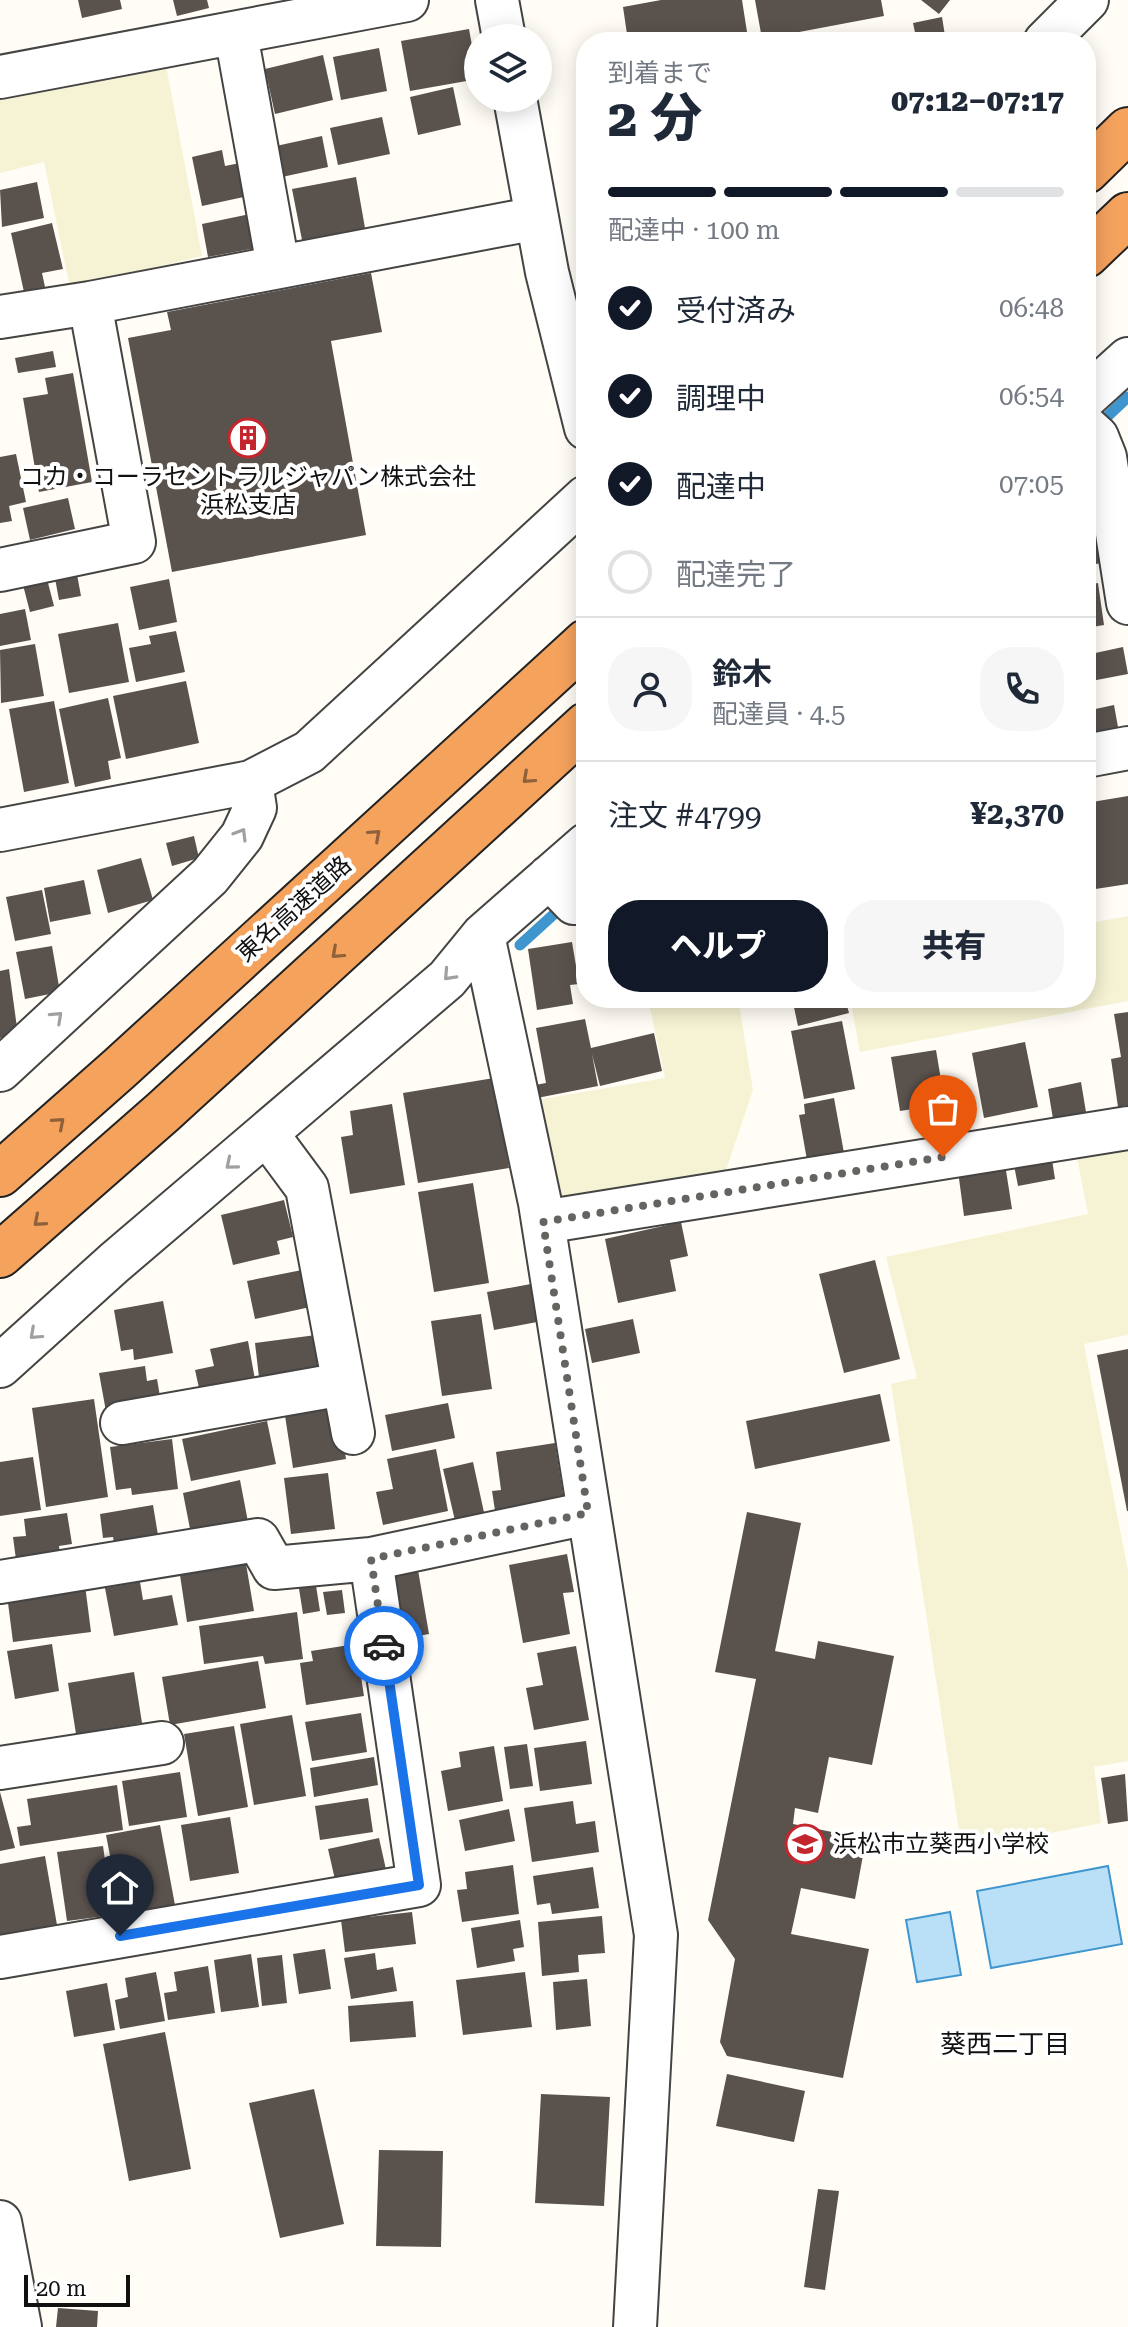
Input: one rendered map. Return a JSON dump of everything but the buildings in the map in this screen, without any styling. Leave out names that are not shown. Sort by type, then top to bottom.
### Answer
[{"type":"highway","points":[[1096,161],[1128,130]]},
{"type":"highway","points":[[1096,245],[1128,215]]},
{"type":"highway","name":"東名高速道路","points":[[0,1174],[576,651]]},
{"type":"highway","points":[[0,1255],[163,1112],[576,734]]},
{"type":"street","points":[[0,77],[407,0]]},
{"type":"street","points":[[497,0],[501,24]]},
{"type":"street","points":[[236,34],[278,266]]},
{"type":"street","points":[[518,112],[547,272],[576,388]]},
{"type":"street","points":[[0,317],[90,303],[537,218]]},
{"type":"street","points":[[0,570],[134,542],[90,303]]},
{"type":"street","points":[[1096,388],[1128,359]]},
{"type":"street","points":[[1096,440],[1105,457],[1128,603]]},
{"type":"street","points":[[0,830],[251,782],[309,752],[576,506]]},
{"type":"street","points":[[1096,754],[1128,748]]},
{"type":"street","points":[[0,1070],[210,876],[242,836],[255,808],[251,782]]},
{"type":"street","points":[[0,1366],[114,1263],[447,979],[483,935],[568,892],[576,871]]},
{"type":"street","points":[[483,935],[543,1222],[656,1935],[635,2327]]},
{"type":"street","points":[[543,1222],[1128,1128]]},
{"type":"street","points":[[267,1134],[307,1188],[353,1433]]},
{"type":"street","points":[[122,1423],[343,1384]]},
{"type":"street","points":[[0,1582],[258,1540],[274,1568],[371,1559],[588,1513]]},
{"type":"street","points":[[0,1957],[419,1885],[371,1559]]},
{"type":"street","points":[[0,1768],[162,1743]]},
{"type":"street","points":[[0,2222],[20,2327]]},
{"type":"shaded area","points":[[165,60],[202,256],[70,288],[44,162],[0,173],[0,90]]},
{"type":"shaded area","points":[[1128,916],[1128,1001],[1096,1007],[1096,922]]},
{"type":"shaded area","points":[[650,1008],[740,1008],[753,1090],[721,1185],[551,1201],[531,1101],[665,1078]]},
{"type":"shaded area","points":[[852,1008],[1091,1008],[860,1052]]},
{"type":"shaded area","points":[[1128,1139],[1128,1335],[1084,1344],[1128,1571],[1128,1761],[1094,1767],[1101,1823],[962,1851],[891,1384],[917,1378],[886,1257],[1088,1214],[1075,1147]]},
{"type":"water","points":[[1108,1866],[1122,1944],[991,1968],[977,1891]]},
{"type":"water","points":[[950,1912],[961,1975],[917,1982],[906,1920]]},
{"type":"waterway","points":[[1096,427],[1128,397]]},
{"type":"waterway","points":[[520,945],[564,905]]},
{"type":"way so far","points":[[384,1646],[371,1559],[588,1513],[543,1222],[943,1157]]},
{"type":"place","name":"コカ・コーラセントラルジャパン株式会社 浜松支店","points":[[248,438]]},
{"type":"place","name":"浜松市立葵西小学校","points":[[805,1844]]},
{"type":"district","name":"葵西二丁目","points":[[1005,2044]]},
{"type":"route","points":[[120,1936],[419,1885],[384,1646]]}]
